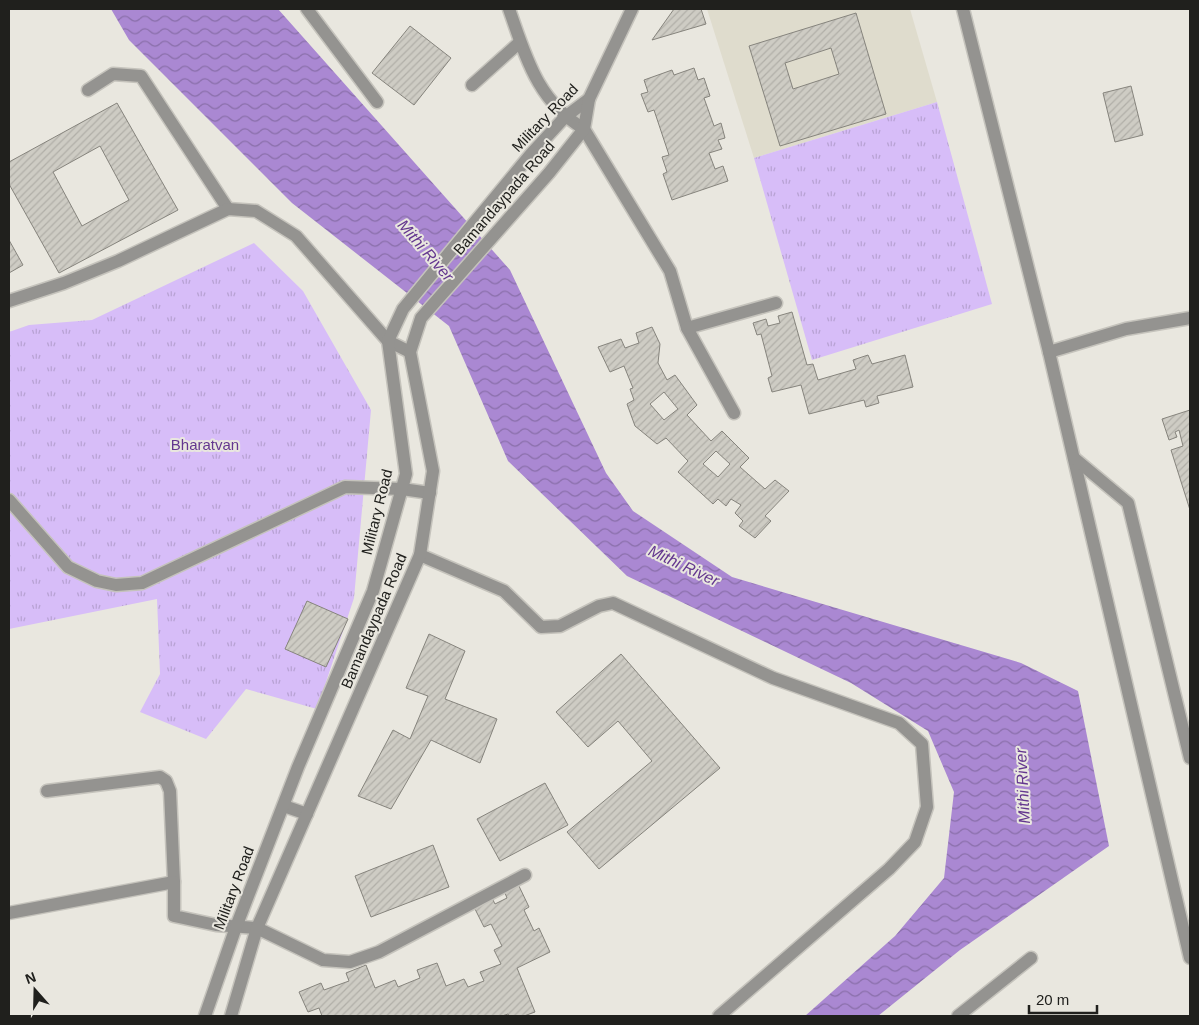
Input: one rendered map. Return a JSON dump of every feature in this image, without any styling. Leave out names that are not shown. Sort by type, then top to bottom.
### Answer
[{"type":"street","points":[[307,9],[377,102]]},
{"type":"street","points":[[509,9],[530,71],[565,118],[584,129],[670,271],[687,328],[734,414]]},
{"type":"street","name":"Military Road","points":[[205,1016],[236,927],[373,591],[402,489],[406,474],[388,341],[403,309],[531,154],[565,118],[589,99],[632,9]]},
{"type":"street","points":[[964,9],[1049,352],[1190,958]]},
{"type":"street","points":[[472,85],[520,42]]},
{"type":"street","points":[[88,90],[113,74],[140,76],[228,209]]},
{"type":"street","name":"Bamandaypada Road","points":[[231,1016],[257,928],[420,555],[432,471],[410,352],[421,318],[549,173],[584,129],[589,99]]},
{"type":"street","points":[[9,301],[64,283],[118,262],[228,209],[256,211],[296,236],[388,341],[410,352]]},
{"type":"street","points":[[687,328],[776,303]]},
{"type":"street","points":[[1049,352],[1126,329],[1190,318]]},
{"type":"street","points":[[1074,458],[1128,503],[1190,758]]},
{"type":"street","points":[[9,500],[68,567],[97,581],[116,585],[142,583],[345,487],[402,489],[430,493]]},
{"type":"street","points":[[420,555],[504,591],[541,627],[560,626],[599,606],[613,603],[773,678],[899,723],[922,744],[927,807],[915,842],[889,869],[719,1016]]},
{"type":"street","points":[[47,791],[160,777],[166,781],[170,791],[174,916],[236,927],[257,928],[323,960],[350,962],[379,952],[524,875]]},
{"type":"street","points":[[284,806],[307,814]]},
{"type":"street","points":[[9,913],[174,882]]},
{"type":"street","points":[[958,1016],[1030,958]]},
{"type":"shaded area","points":[[707,9],[910,9],[937,102],[754,158]]},
{"type":"green space","points":[[937,102],[992,304],[812,360],[754,158]]},
{"type":"green space","name":"Bharatvan","points":[[254,243],[303,291],[371,410],[354,598],[317,709],[246,689],[206,739],[140,712],[160,674],[157,599],[9,629],[9,332],[29,325],[92,320]]},
{"type":"water","name":"Mithi River","points":[[111,9],[278,9],[510,270],[606,473],[633,511],[732,577],[1021,663],[1078,691],[1109,846],[960,950],[878,1016],[805,1016],[895,936],[944,878],[954,792],[928,731],[851,683],[627,576],[508,461],[449,326],[292,203],[129,40]]},
{"type":"building","points":[[674,9],[701,9],[706,24],[652,40]]},
{"type":"building","points":[[856,13],[886,114],[780,146],[749,46]],"holes":[[[831,48],[839,74],[793,89],[785,63]]]},
{"type":"building","points":[[410,26],[451,58],[414,105],[372,73]]},
{"type":"building","points":[[694,68],[698,80],[704,78],[710,96],[704,98],[714,126],[721,123],[725,138],[718,140],[722,149],[709,153],[715,169],[723,166],[728,181],[672,200],[663,174],[667,172],[662,157],[669,155],[654,110],[648,112],[641,94],[648,92],[644,80],[672,70],[674,75]]},
{"type":"building","points":[[1131,86],[1143,135],[1115,142],[1103,93]]},
{"type":"building","points":[[117,103],[178,210],[59,273],[9,184],[9,162]],"holes":[[[100,146],[129,200],[82,226],[53,172]]]},
{"type":"building","points":[[9,240],[23,265],[9,273]]},
{"type":"building","points":[[792,312],[807,365],[813,364],[818,380],[856,369],[853,360],[868,355],[872,364],[905,355],[913,387],[877,396],[879,403],[866,407],[864,400],[809,414],[801,385],[772,392],[768,378],[772,376],[761,334],[757,335],[753,323],[766,319],[768,326],[780,323],[778,316]]},
{"type":"building","points":[[652,327],[660,344],[658,363],[667,380],[675,375],[697,405],[687,415],[711,441],[722,431],[749,458],[740,467],[765,489],[775,480],[789,491],[765,516],[771,521],[755,538],[739,526],[743,521],[735,513],[741,505],[731,499],[726,506],[718,499],[713,504],[678,472],[688,461],[666,438],[657,444],[635,426],[627,404],[634,400],[630,389],[633,388],[624,366],[610,372],[598,347],[621,339],[625,348],[639,343],[636,333]],"holes":[[[664,392],[678,409],[664,420],[650,404]],[[716,451],[730,464],[718,477],[703,464]]]},
{"type":"building","points":[[1190,410],[1190,510],[1171,450],[1183,446],[1179,430],[1175,432],[1177,437],[1169,440],[1162,419]]},
{"type":"building","points":[[307,601],[348,619],[326,667],[285,649]]},
{"type":"building","points":[[429,634],[465,651],[445,699],[497,719],[480,763],[431,740],[391,809],[358,796],[393,730],[410,739],[428,696],[406,688]]},
{"type":"building","points":[[621,654],[720,768],[599,869],[567,832],[652,761],[618,721],[588,747],[556,712]]},
{"type":"building","points":[[545,783],[568,825],[500,861],[477,819]]},
{"type":"building","points":[[433,845],[449,887],[371,917],[355,876]]},
{"type":"building","points":[[517,882],[529,907],[524,910],[534,931],[539,928],[550,952],[517,968],[535,1012],[524,1016],[509,1016],[508,1014],[502,1016],[322,1016],[319,1008],[308,1012],[299,992],[321,983],[324,990],[349,981],[346,973],[366,965],[375,988],[395,980],[398,987],[420,978],[417,970],[437,963],[446,986],[464,979],[468,987],[484,981],[480,972],[501,964],[494,950],[502,946],[491,924],[484,927],[472,903],[490,894],[495,904],[507,898],[503,888]]}]
